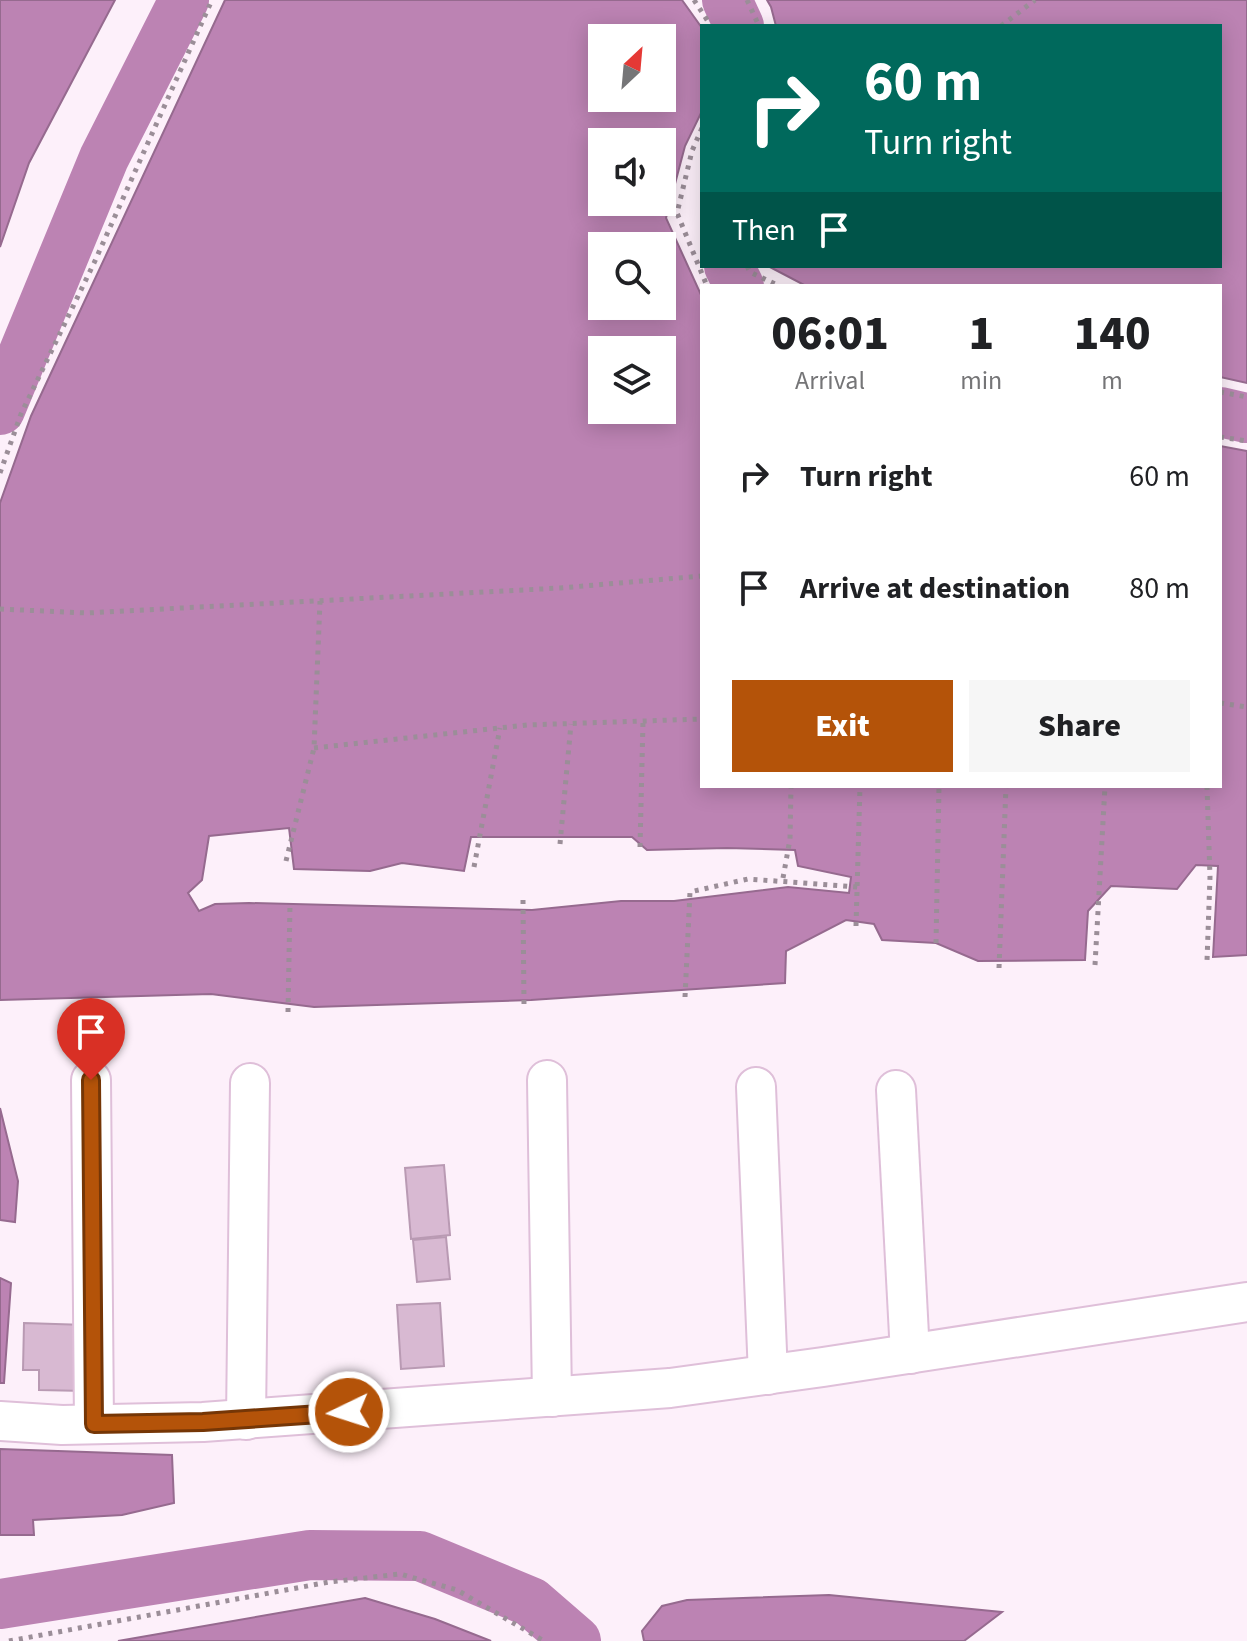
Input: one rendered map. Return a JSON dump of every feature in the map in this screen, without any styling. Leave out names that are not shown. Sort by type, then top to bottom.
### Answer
[{"type":"street","points":[[91,1080],[94,1424]]},
{"type":"street","points":[[547,1080],[552,1397]]},
{"type":"street","points":[[246,1420],[250,1083]]},
{"type":"street","points":[[756,1087],[768,1375]]},
{"type":"street","points":[[896,1090],[910,1354]]},
{"type":"street","points":[[0,1421],[94,1424],[246,1420],[670,1388],[1247,1302]]},
{"type":"path","points":[[0,473],[21,414],[94,263],[212,0]]},
{"type":"path","points":[[694,0],[710,24]]},
{"type":"path","points":[[747,0],[758,24]]},
{"type":"path","points":[[1004,24],[1035,0]]},
{"type":"path","points":[[700,133],[692,151],[677,213],[706,284]]},
{"type":"path","points":[[748,268],[750,272],[775,284]]},
{"type":"path","points":[[1222,392],[1247,397]]},
{"type":"path","points":[[1222,437],[1247,441]]},
{"type":"path","points":[[0,609],[87,613],[560,588],[700,576]]},
{"type":"path","points":[[286,861],[314,748],[320,601]]},
{"type":"path","points":[[1222,703],[1247,707]]},
{"type":"path","points":[[314,748],[500,728],[700,719]]},
{"type":"path","points":[[640,847],[643,721]]},
{"type":"path","points":[[560,844],[571,724]]},
{"type":"path","points":[[474,867],[500,728]]},
{"type":"path","points":[[783,878],[790,839],[791,788]]},
{"type":"path","points":[[856,926],[860,788]]},
{"type":"path","points":[[936,943],[939,788]]},
{"type":"path","points":[[999,968],[1006,788]]},
{"type":"path","points":[[1095,965],[1105,788]]},
{"type":"path","points":[[1207,788],[1210,877],[1207,961]]},
{"type":"path","points":[[685,997],[690,892],[748,879],[858,887]]},
{"type":"path","points":[[523,900],[524,1005]]},
{"type":"path","points":[[288,1012],[290,904]]},
{"type":"path","points":[[9,1641],[329,1582],[400,1574],[457,1590],[544,1641]]},
{"type":"shaded area","points":[[0,0],[115,0],[29,163],[0,247]]},
{"type":"shaded area","points":[[225,0],[682,0],[700,25],[700,115],[685,146],[676,180],[676,128],[588,128],[588,216],[667,216],[672,232],[588,232],[588,320],[676,320],[676,240],[700,293],[700,788],[1222,788],[1222,446],[1247,451],[1247,955],[1213,957],[1218,866],[1196,865],[1177,889],[1111,886],[1088,911],[1085,960],[978,961],[936,943],[882,940],[874,924],[846,920],[786,951],[785,983],[531,1000],[314,1007],[211,994],[0,1000],[0,503],[31,416]],"holes":[[[289,828],[294,869],[370,871],[402,863],[464,871],[471,837],[632,837],[647,850],[795,850],[798,866],[851,877],[849,893],[788,887],[674,901],[621,901],[532,910],[249,903],[215,904],[199,911],[188,893],[202,880],[209,836]]]},
{"type":"shaded area","points":[[767,0],[1247,0],[1247,383],[1222,377],[1222,284],[802,284],[772,268],[1222,268],[1222,24],[775,24]]},
{"type":"shaded area","points":[[0,1108],[18,1181],[15,1222],[0,1220]]},
{"type":"shaded area","points":[[0,1278],[11,1283],[4,1383],[0,1383]]},
{"type":"shaded area","points":[[0,1449],[172,1455],[174,1503],[122,1515],[33,1520],[34,1535],[0,1535]]},
{"type":"shaded area","points":[[829,1595],[1002,1612],[964,1641],[644,1641],[642,1631],[662,1606],[687,1600]]},
{"type":"shaded area","points":[[365,1598],[435,1619],[491,1641],[118,1641]]},
{"type":"building","points":[[444,1165],[450,1235],[411,1239],[405,1168]]},
{"type":"building","points":[[446,1237],[450,1279],[417,1282],[413,1240]]},
{"type":"building","points":[[440,1303],[444,1366],[401,1369],[397,1305]]},
{"type":"building","points":[[24,1323],[86,1325],[85,1391],[39,1390],[39,1370],[23,1370]]},
{"type":"waterway","points":[[0,410],[104,158],[184,0]]},
{"type":"waterway","points":[[727,0],[738,24]]},
{"type":"waterway","points":[[730,268],[738,284]]},
{"type":"waterway","points":[[1222,412],[1247,418]]},
{"type":"waterway","points":[[0,1604],[310,1555],[420,1556],[531,1602],[576,1641]]},
{"type":"route","points":[[91,1080],[94,1424],[203,1422],[349,1412]]}]
